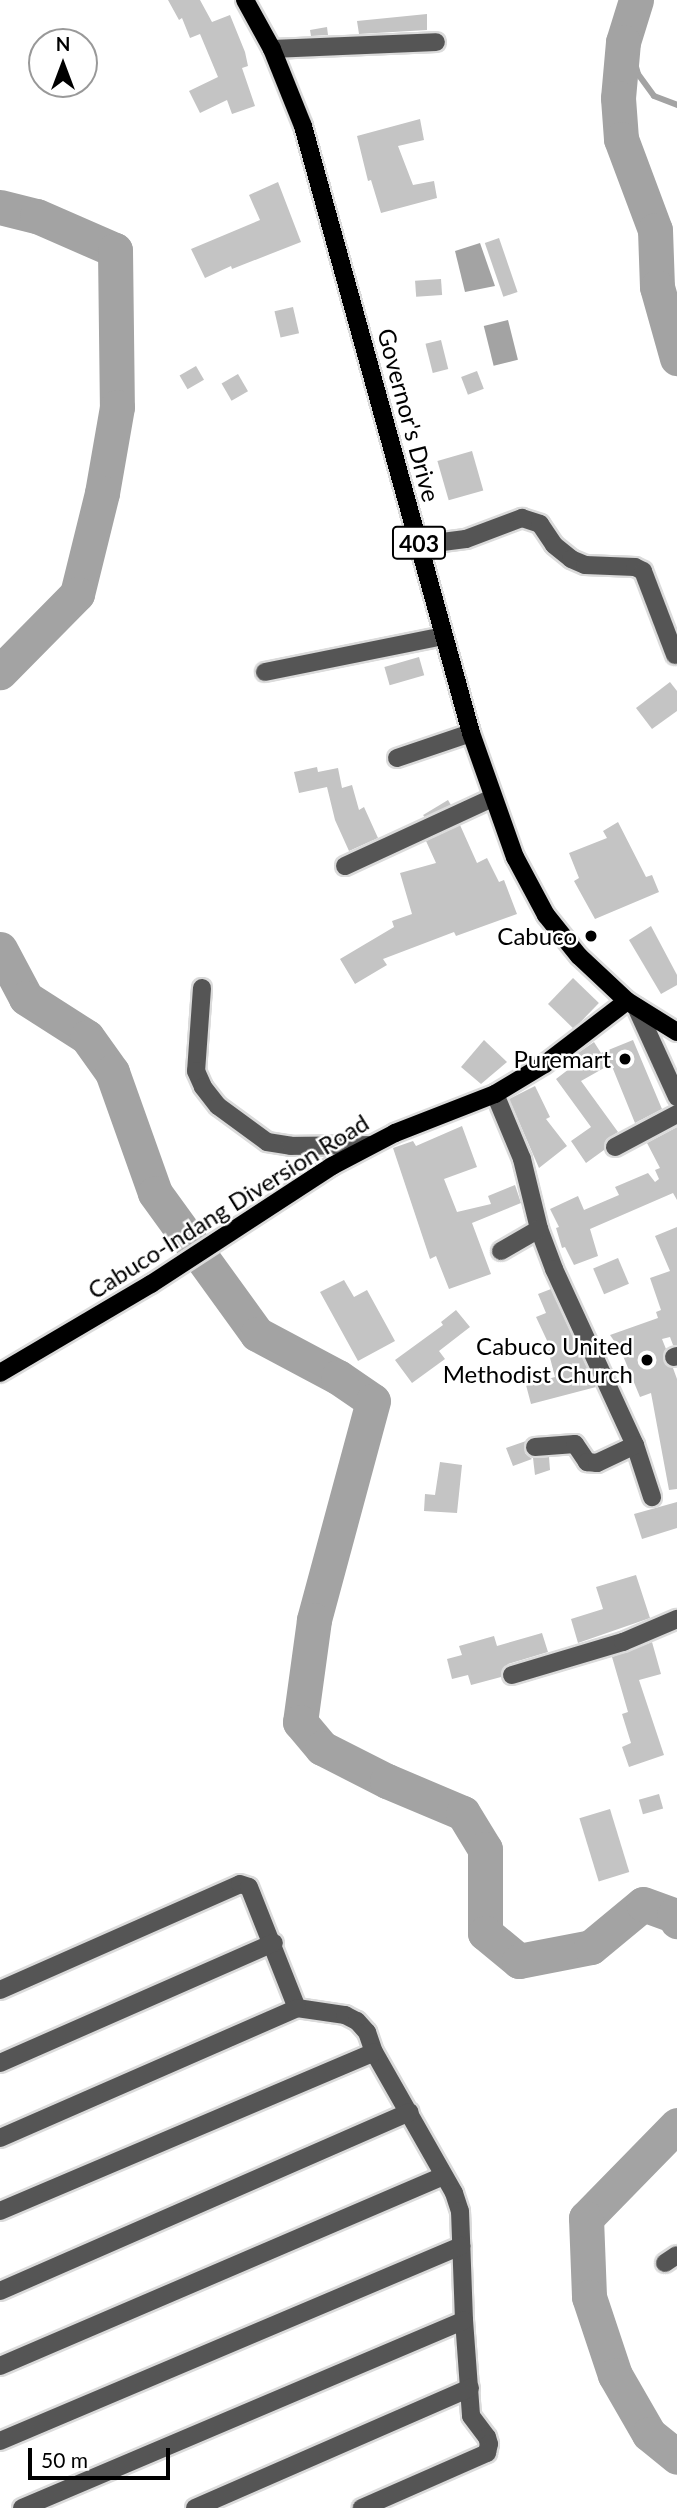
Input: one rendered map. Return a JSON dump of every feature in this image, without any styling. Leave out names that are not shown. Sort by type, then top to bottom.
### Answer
[{"type":"main road","name":"Governor's Drive","points":[[245,0],[272,49],[303,126],[471,733],[492,798],[524,876],[546,915],[579,956],[631,1004],[677,1032]]},
{"type":"main road","name":"Cabuco-Indang Diversion Road","points":[[0,1373],[151,1284],[305,1182],[369,1145],[495,1094],[545,1064],[631,1004]]},
{"type":"street","points":[[272,49],[436,42]]},
{"type":"street","points":[[419,545],[466,539],[522,518],[540,524],[554,545],[570,559],[585,565],[635,567],[643,571],[676,655]]},
{"type":"street","points":[[265,672],[443,636]]},
{"type":"street","points":[[397,758],[471,733]]},
{"type":"street","points":[[345,866],[492,798]]},
{"type":"street","points":[[202,988],[196,1071],[218,1106],[267,1142],[291,1146],[369,1145]]},
{"type":"street","points":[[631,1004],[677,1097]]},
{"type":"street","points":[[495,1094],[522,1159],[540,1229],[554,1269],[635,1445],[652,1497]]},
{"type":"street","points":[[615,1147],[677,1114]]},
{"type":"street","points":[[501,1251],[540,1229]]},
{"type":"street","points":[[535,1447],[575,1444],[587,1462],[597,1463],[635,1445]]},
{"type":"street","points":[[512,1675],[623,1642],[677,1619]]},
{"type":"street","points":[[0,1990],[240,1884],[249,1887],[274,1942],[297,2008]]},
{"type":"street","points":[[0,2063],[274,1942]]},
{"type":"street","points":[[0,2138],[297,2008],[345,2015],[357,2021],[367,2032],[374,2052],[454,2193],[460,2211],[471,2416],[487,2437],[487,2454],[362,2508]]},
{"type":"street","points":[[0,2211],[374,2052]]},
{"type":"street","points":[[0,2291],[410,2112]]},
{"type":"street","points":[[0,2367],[443,2176]]},
{"type":"street","points":[[0,2441],[461,2246]]},
{"type":"street","points":[[22,2508],[464,2320]]},
{"type":"street","points":[[195,2508],[470,2388]]},
{"type":"shaded area","points":[[480,243],[495,286],[465,292],[455,251]]},
{"type":"shaded area","points":[[508,320],[518,360],[494,366],[484,326]]},
{"type":"building","points":[[168,0],[200,0],[212,22],[230,15],[245,52],[248,66],[242,68],[255,106],[232,114],[227,100],[200,113],[189,91],[218,77],[200,34],[190,38],[182,18],[179,20]]},
{"type":"building","points":[[427,14],[427,30],[359,34],[357,21]]},
{"type":"building","points":[[327,27],[328,35],[311,36],[310,30]]},
{"type":"building","points":[[420,119],[424,140],[398,146],[413,185],[434,181],[437,198],[381,213],[371,180],[368,181],[357,136]]},
{"type":"building","points":[[278,182],[301,242],[232,269],[231,266],[205,278],[191,249],[260,220],[249,195]]},
{"type":"building","points":[[499,238],[518,292],[503,297],[485,243]]},
{"type":"building","points":[[441,279],[442,295],[416,297],[415,281]]},
{"type":"building","points":[[293,307],[299,333],[281,338],[274,311]]},
{"type":"building","points":[[441,340],[448,369],[433,373],[425,344]]},
{"type":"building","points":[[196,366],[204,380],[188,389],[180,376]]},
{"type":"building","points":[[477,371],[484,389],[468,395],[461,377]]},
{"type":"building","points":[[238,374],[248,391],[232,401],[222,384]]},
{"type":"building","points":[[472,451],[483,490],[449,500],[437,461]]},
{"type":"building","points":[[419,657],[424,675],[390,685],[384,667]]},
{"type":"building","points":[[670,682],[677,691],[677,711],[652,729],[636,708]]},
{"type":"building","points":[[317,767],[318,772],[338,768],[342,788],[352,785],[359,810],[364,807],[378,838],[349,851],[335,820],[327,787],[299,793],[294,772]]},
{"type":"building","points":[[448,800],[451,805],[426,820],[423,815]]},
{"type":"building","points":[[618,822],[646,877],[652,875],[659,892],[595,919],[574,881],[579,878],[569,853],[607,838],[603,831]]},
{"type":"building","points":[[460,825],[477,863],[487,858],[499,882],[504,880],[517,914],[456,936],[454,932],[383,959],[387,965],[355,984],[340,959],[394,927],[392,921],[412,914],[400,873],[436,863],[426,841]]},
{"type":"building","points":[[651,926],[677,975],[677,985],[661,994],[629,940]]},
{"type":"building","points":[[573,978],[599,1003],[574,1029],[548,1004]]},
{"type":"building","points":[[484,1040],[507,1062],[481,1084],[461,1067]]},
{"type":"building","points":[[633,1040],[662,1109],[635,1123],[611,1064],[581,1081],[618,1132],[606,1140],[604,1150],[586,1163],[571,1141],[591,1127],[556,1079],[582,1059],[578,1053],[594,1042],[601,1053]]},
{"type":"building","points":[[535,1086],[550,1117],[546,1119],[567,1146],[539,1168],[509,1099]]},
{"type":"building","points":[[462,1126],[477,1167],[444,1179],[457,1212],[491,1204],[488,1196],[515,1185],[521,1203],[472,1223],[491,1274],[449,1289],[436,1256],[430,1259],[393,1148],[413,1141],[416,1146]]},
{"type":"building","points":[[677,1127],[677,1200],[673,1193],[590,1229],[598,1256],[574,1265],[565,1247],[562,1248],[556,1228],[559,1227],[550,1209],[578,1196],[584,1210],[619,1195],[615,1187],[648,1173],[655,1182],[659,1179],[655,1170],[660,1168],[647,1143]]},
{"type":"building","points":[[677,1227],[677,1345],[673,1345],[670,1337],[662,1339],[666,1349],[664,1361],[673,1368],[677,1379],[677,1489],[669,1490],[651,1393],[640,1397],[621,1351],[610,1335],[658,1318],[656,1312],[661,1310],[650,1278],[670,1271],[655,1236]]},
{"type":"building","points":[[618,1258],[629,1284],[604,1294],[593,1269]]},
{"type":"building","points":[[344,1280],[354,1297],[367,1290],[395,1341],[358,1361],[320,1292]]},
{"type":"building","points":[[551,1289],[596,1387],[531,1404],[526,1385],[555,1377],[548,1350],[551,1349],[536,1317],[546,1313],[538,1294]]},
{"type":"building","points":[[456,1310],[470,1327],[439,1351],[445,1359],[412,1383],[395,1360],[443,1325],[441,1322]]},
{"type":"building","points":[[526,1441],[525,1453],[532,1459],[513,1466],[506,1448]]},
{"type":"building","points":[[549,1457],[550,1470],[535,1475],[533,1458]]},
{"type":"building","points":[[440,1462],[462,1465],[457,1513],[424,1511],[425,1494],[435,1495]]},
{"type":"building","points":[[677,1502],[677,1528],[642,1539],[634,1514]]},
{"type":"building","points":[[636,1575],[650,1618],[578,1643],[571,1619],[603,1609],[596,1587]]},
{"type":"building","points":[[542,1633],[548,1652],[508,1664],[501,1677],[471,1685],[468,1675],[452,1679],[447,1659],[462,1655],[459,1646],[494,1636],[497,1646]]},
{"type":"building","points":[[652,1642],[661,1674],[639,1680],[664,1755],[629,1767],[622,1747],[631,1743],[622,1714],[628,1712],[612,1657]]},
{"type":"building","points":[[659,1794],[663,1808],[643,1814],[639,1800]]},
{"type":"building","points":[[610,1809],[629,1872],[599,1881],[579,1818]]},
{"type":"waterway","points":[[636,0],[623,42],[618,98],[621,139],[655,230],[657,287],[677,358]]},
{"type":"waterway","points":[[626,31],[638,74],[654,96],[677,105]]},
{"type":"waterway","points":[[0,207],[37,216],[115,250],[117,407],[102,493],[77,594],[0,672]]},
{"type":"waterway","points":[[0,949],[26,998],[87,1037],[112,1072],[155,1193],[257,1334],[338,1377],[373,1401],[314,1620],[300,1722],[322,1748],[387,1781],[463,1813],[485,1849],[485,1933],[519,1961],[591,1947],[643,1904],[674,1915],[677,1921]]},
{"type":"waterway","points":[[677,2125],[586,2218],[589,2297],[615,2375],[649,2434],[677,2457]]},
{"type":"place","name":"Cabuco","points":[[591,936]]},
{"type":"place","name":"Puremart","points":[[625,1059]]},
{"type":"place","name":"Cabuco United Methodist Church","points":[[647,1360]]}]
